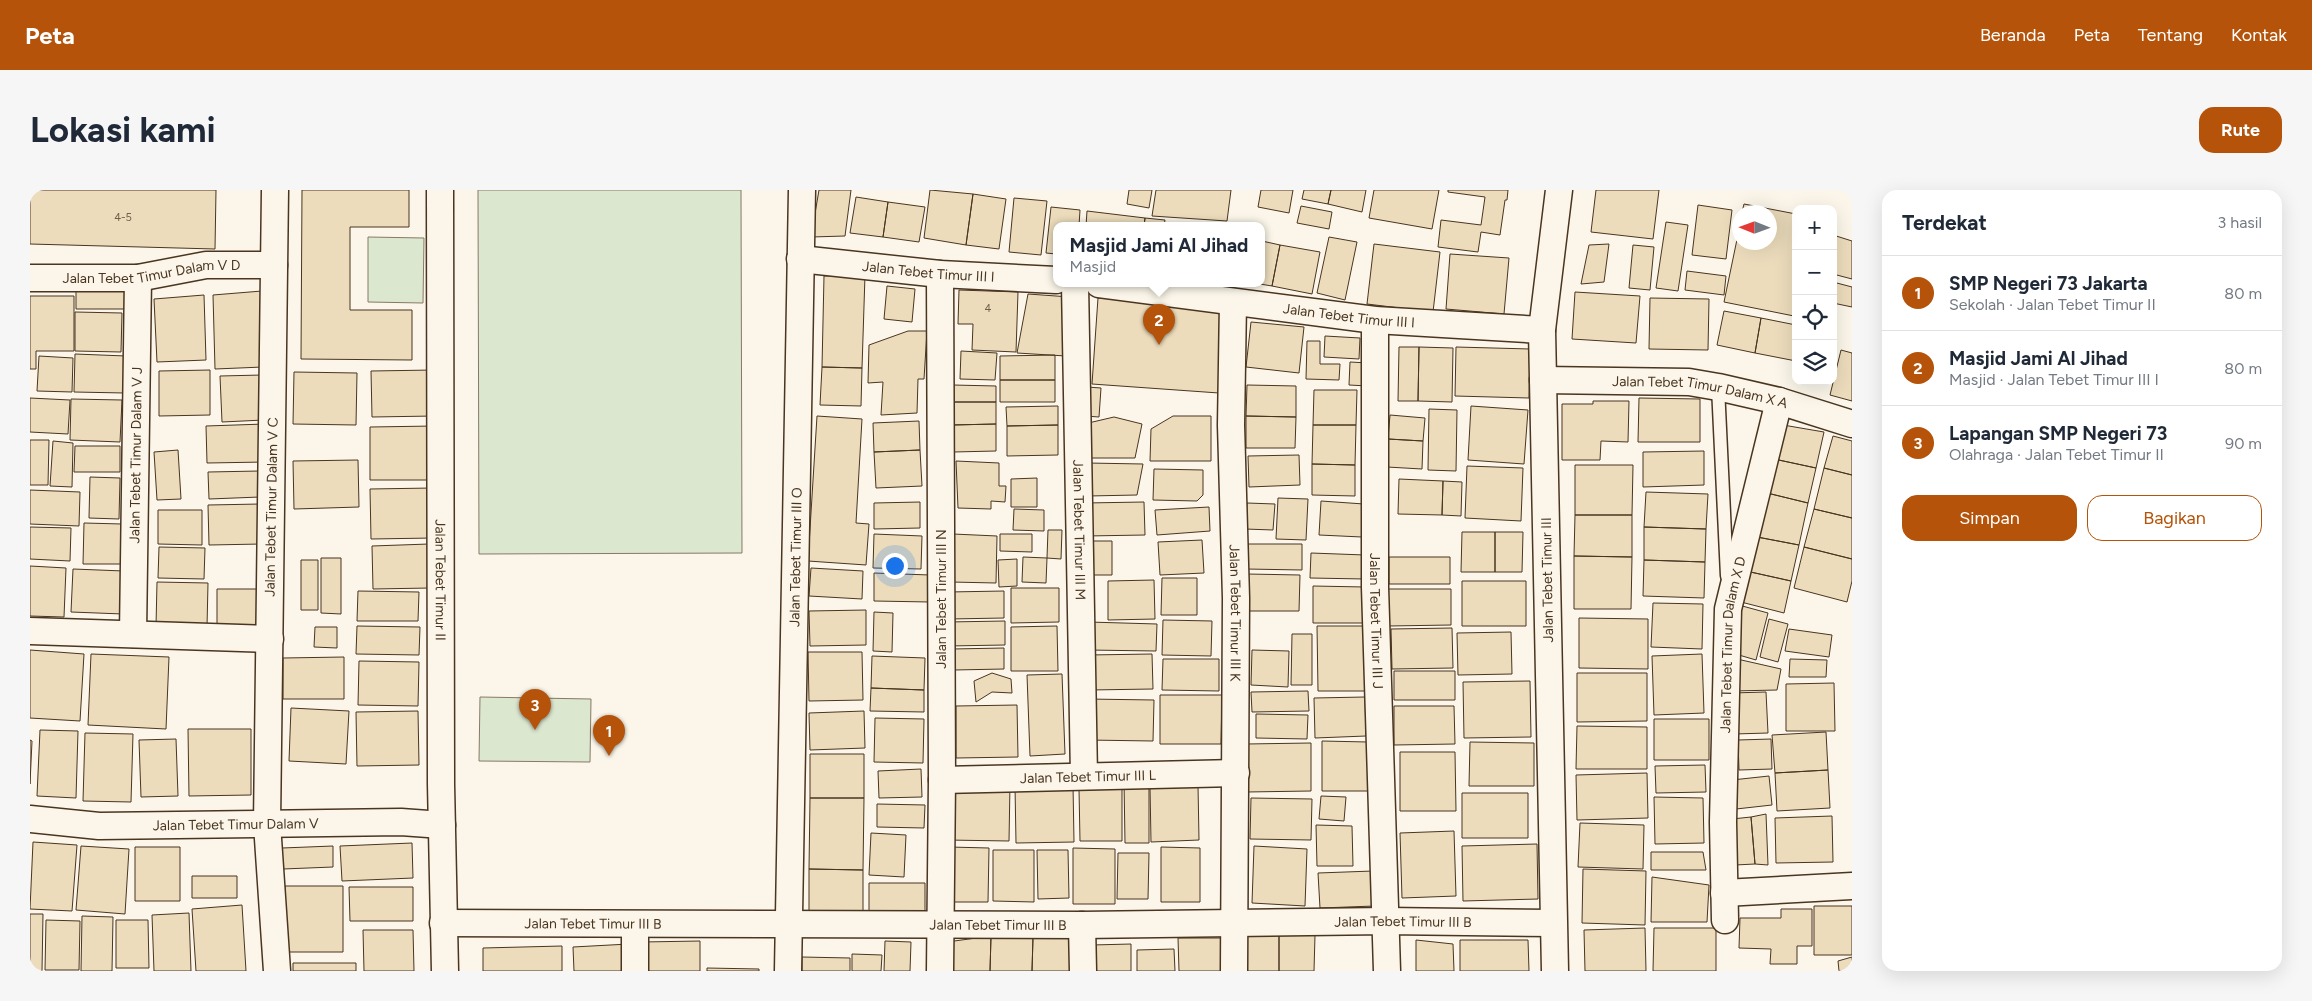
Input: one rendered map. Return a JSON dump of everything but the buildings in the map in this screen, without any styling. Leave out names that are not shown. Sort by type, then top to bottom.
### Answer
[{"type":"street","name":"Jalan Tebet Timur Dalam V C","points":[[274,190],[267,824],[277,971]]},
{"type":"street","name":"Jalan Tebet Timur II","points":[[440,190],[442,825],[445,971]]},
{"type":"street","name":"Jalan Tebet Timur III O","points":[[788,971],[802,190]]},
{"type":"street","name":"Jalan Tebet Timur III","points":[[1554,971],[1542,330],[1559,190]]},
{"type":"street","name":"Jalan Tebet Timur III I","points":[[800,259],[940,274],[1053,280]]},
{"type":"street","name":"Jalan Tebet Timur Dalam V D","points":[[30,278],[138,278],[206,265],[274,265]]},
{"type":"street","name":"Jalan Tebet Timur III N","points":[[940,274],[942,780],[940,971]]},
{"type":"street","name":"Jalan Tebet Timur Dalam V J","points":[[133,634],[138,278]]},
{"type":"street","name":"Jalan Tebet Timur III M","points":[[1075,287],[1084,776]]},
{"type":"street","name":"Jalan Tebet Timur III I","points":[[1120,287],[1375,320],[1542,330]]},
{"type":"street","name":"Jalan Tebet Timur III K","points":[[1233,302],[1230,424],[1236,598],[1234,971]]},
{"type":"street","name":"Jalan Tebet Timur III J","points":[[1375,320],[1375,587],[1387,971]]},
{"type":"street","name":"Jalan Tebet Timur Dalam X A","points":[[1543,380],[1689,382],[1779,401],[1852,424]]},
{"type":"street","name":"Jalan Tebet Timur Dalam X D","points":[[1725,920],[1725,697],[1728,608],[1779,401]]},
{"type":"street","points":[[30,631],[270,639]]},
{"type":"street","name":"Jalan Tebet Timur III L","points":[[942,780],[1236,773]]},
{"type":"street","name":"Jalan Tebet Timur Dalam V","points":[[30,819],[99,826],[401,822],[442,825]]},
{"type":"street","points":[[1724,893],[1852,886]]},
{"type":"street","name":"Jalan Tebet Timur III B","points":[[443,923],[1082,925],[1386,922],[1553,923]]},
{"type":"street","points":[[635,925],[635,971]]},
{"type":"street","points":[[1082,925],[1083,971]]},
{"type":"lane","points":[[1718,387],[1728,608]]},
{"type":"green space","points":[[478,190],[741,190],[742,553],[479,554]]},
{"type":"green space","points":[[368,237],[424,238],[423,303],[368,302]]},
{"type":"green space","points":[[480,697],[591,699],[590,762],[479,761]]},
{"type":"place","name":"Masjid Jami Al Jihad","points":[[1159,345]]},
{"type":"place","name":"Lapangan SMP Negeri 73","points":[[535,730]]},
{"type":"place","name":"SMP Negeri 73 Jakarta","points":[[609,756]]}]
